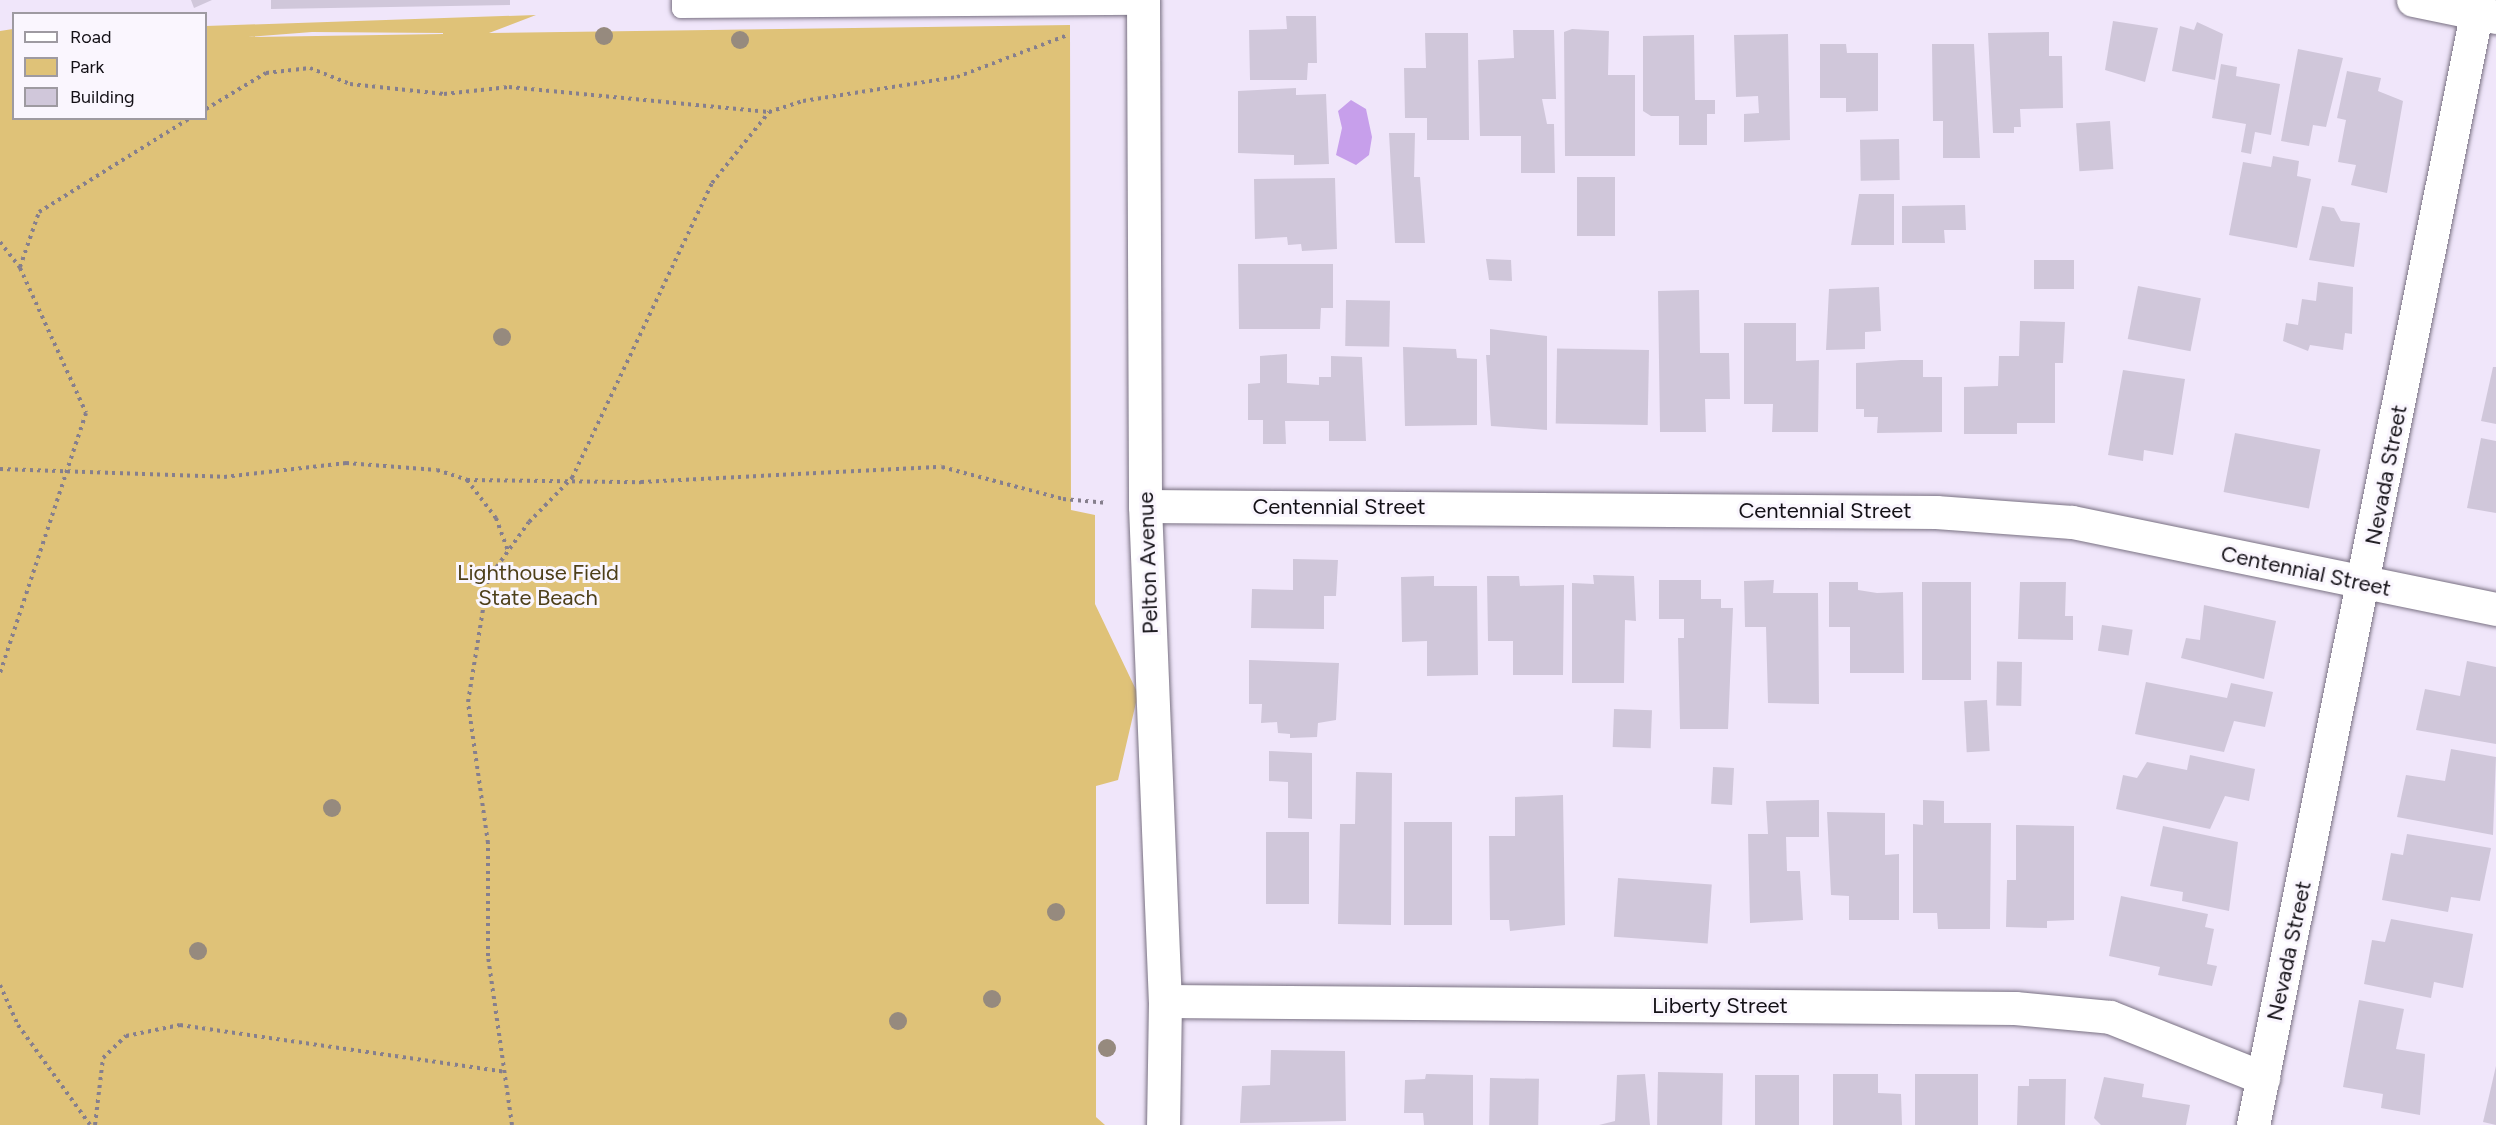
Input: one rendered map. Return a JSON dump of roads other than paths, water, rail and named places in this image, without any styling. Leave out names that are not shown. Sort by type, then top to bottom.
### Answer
[{"type":"street","points":[[2413,0],[2484,10]]},
{"type":"street","name":"Pelton Avenue","points":[[1143,3],[1145,506],[1165,1001],[1163,1125]]},
{"type":"street","name":"Nevada Street","points":[[2253,1125],[2484,10]]},
{"type":"street","name":"Centennial Street","points":[[1145,506],[1936,512],[2072,522],[2496,609]]},
{"type":"street","name":"Liberty Street","points":[[1165,1001],[2015,1008],[2110,1017],[2263,1078]]},
{"type":"lane","points":[[681,0],[681,9],[1143,3]]},
{"type":"park label","name":"Lighthouse Field State Beach","points":[[538,584]]}]
